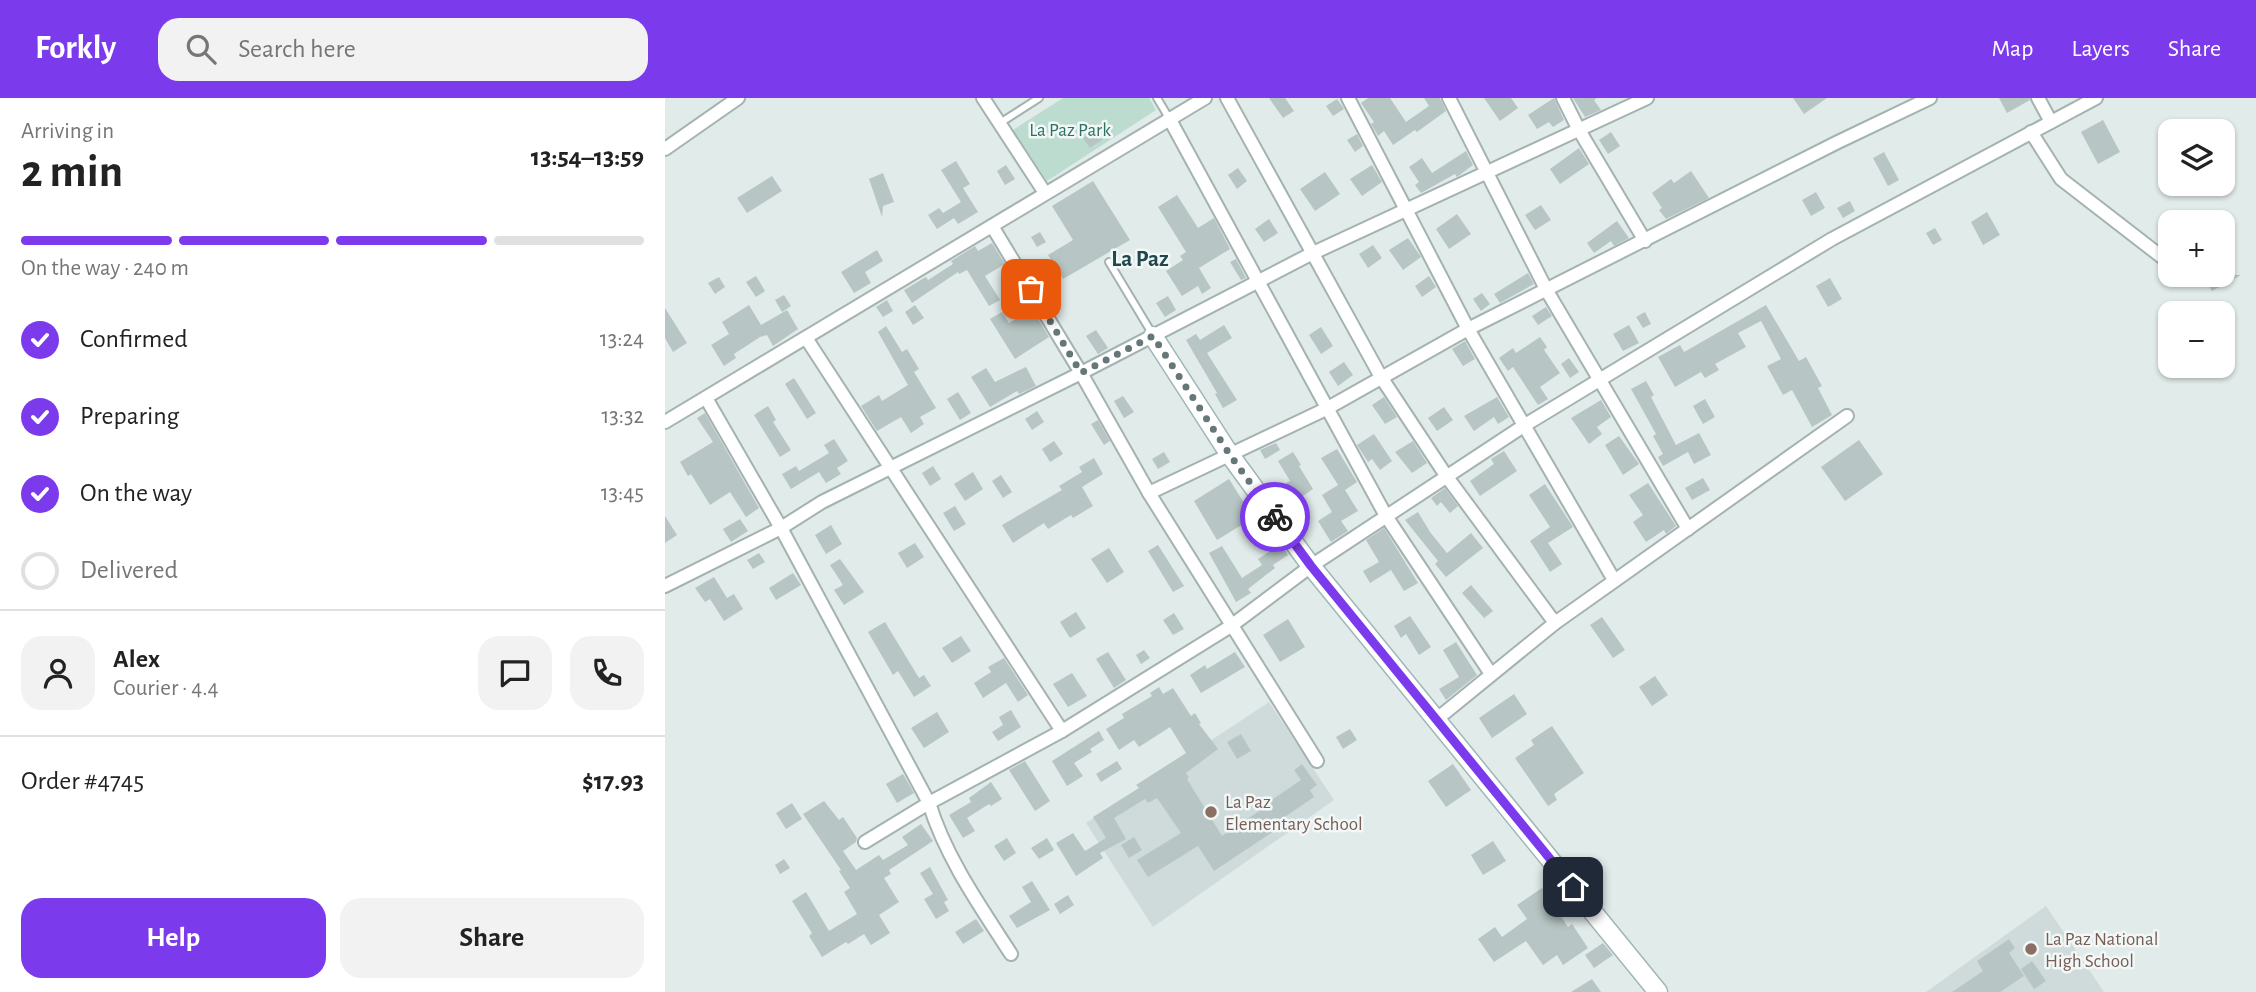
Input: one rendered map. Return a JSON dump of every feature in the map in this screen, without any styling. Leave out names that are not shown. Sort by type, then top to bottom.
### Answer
[{"type":"street","points":[[665,149],[738,98]]},
{"type":"street","points":[[983,98],[1045,193]]},
{"type":"street","points":[[665,422],[1205,98]]},
{"type":"street","points":[[1227,98],[1381,377],[1447,477],[1555,623]]},
{"type":"street","points":[[1348,98],[1468,330],[1614,580]]},
{"type":"street","points":[[1449,98],[1547,291],[1688,529]]},
{"type":"street","points":[[1563,98],[1645,241]]},
{"type":"street","points":[[665,586],[781,528],[822,502],[1311,254],[1647,98]]},
{"type":"street","points":[[1149,493],[1326,409],[1468,330],[1930,98]]},
{"type":"street","points":[[2038,98],[2051,122]]},
{"type":"street","points":[[865,842],[929,803],[1062,731],[1231,626],[1311,566],[1525,425],[1832,239],[2096,98]]},
{"type":"street","points":[[1169,118],[1387,516],[1490,674]]},
{"type":"street","points":[[2031,132],[2061,179],[2158,254]]},
{"type":"street","points":[[992,226],[1081,373],[1149,493],[1317,761]]},
{"type":"street","points":[[1153,336],[1230,455],[1311,566],[1658,992]]},
{"type":"street","points":[[806,338],[1062,731]]},
{"type":"street","points":[[706,398],[781,528],[929,803],[965,884],[1011,954]]},
{"type":"street","points":[[1437,719],[1555,623],[1847,416]]},
{"type":"lane","points":[[1000,124],[1039,98]]},
{"type":"lane","points":[[1157,98],[1169,118]]},
{"type":"lane","points":[[1109,262],[1153,336]]},
{"type":"shaded area","name":"La Paz Elementary School","points":[[1269,702],[1334,800],[1153,927],[1086,823]]},
{"type":"shaded area","name":"La Paz National High School","points":[[2046,906],[2104,992],[1926,992]]},
{"type":"green space","name":"La Paz Park","points":[[1063,98],[1149,98],[1156,110],[1047,181],[1013,130]]},
{"type":"building","points":[[1269,98],[1285,98],[1294,111],[1283,118]]},
{"type":"building","points":[[1368,98],[1390,98],[1406,122],[1429,106],[1424,98],[1440,98],[1446,111],[1393,145],[1384,131],[1378,136],[1371,124],[1374,122],[1361,103]]},
{"type":"building","points":[[1484,98],[1511,98],[1518,108],[1500,121]]},
{"type":"building","points":[[1554,98],[1564,120],[1553,127],[1549,122],[1537,129],[1528,115]]},
{"type":"building","points":[[1573,98],[1597,98],[1594,100],[1601,110],[1585,117]]},
{"type":"building","points":[[1793,98],[1827,98],[1804,114]]},
{"type":"building","points":[[1999,98],[2029,98],[2030,100],[2007,113]]},
{"type":"building","points":[[1337,99],[1344,109],[1333,116],[1326,106]]},
{"type":"building","points":[[2103,120],[2120,152],[2098,164],[2081,132]]},
{"type":"building","points":[[1096,130],[1102,140],[1090,148],[1083,138]]},
{"type":"building","points":[[1611,132],[1620,146],[1608,154],[1599,140]]},
{"type":"building","points":[[1357,134],[1363,146],[1355,152],[1347,140]]},
{"type":"building","points":[[1579,148],[1589,164],[1560,184],[1550,169]]},
{"type":"building","points":[[1466,151],[1473,165],[1457,177],[1455,174],[1421,193],[1415,185],[1419,182],[1409,167],[1422,158],[1432,173]]},
{"type":"building","points":[[1884,152],[1899,180],[1888,186],[1873,158]]},
{"type":"building","points":[[956,161],[970,184],[963,188],[978,212],[958,224],[954,218],[937,229],[928,215],[939,208],[943,213],[961,202],[941,170]]},
{"type":"building","points":[[1006,165],[1015,179],[1005,185],[997,171]]},
{"type":"building","points":[[1372,165],[1382,182],[1362,196],[1350,179]]},
{"type":"building","points":[[1238,168],[1247,181],[1237,189],[1228,175]]},
{"type":"building","points":[[1691,171],[1709,198],[1666,219],[1652,193],[1671,179],[1674,183]]},
{"type":"building","points":[[1325,172],[1340,194],[1315,211],[1300,189]]},
{"type":"building","points":[[883,173],[894,202],[883,206],[882,217],[869,179]]},
{"type":"building","points":[[772,176],[782,191],[747,213],[737,198]]},
{"type":"building","points":[[1093,181],[1130,240],[1063,279],[1048,255],[1073,240],[1052,206]]},
{"type":"building","points":[[1816,192],[1825,208],[1811,216],[1802,200]]},
{"type":"building","points":[[1177,195],[1198,228],[1214,218],[1230,249],[1199,268],[1211,288],[1202,294],[1198,286],[1182,296],[1166,271],[1183,260],[1180,256],[1186,252],[1158,207]]},
{"type":"building","points":[[1850,201],[1855,211],[1843,218],[1837,208]]},
{"type":"building","points":[[1541,205],[1551,220],[1535,230],[1525,215]]},
{"type":"building","points":[[1987,212],[2000,235],[1983,245],[1971,222]]},
{"type":"building","points":[[1457,214],[1471,234],[1449,249],[1436,229]]},
{"type":"building","points":[[1269,219],[1278,233],[1264,242],[1255,229]]},
{"type":"building","points":[[1617,221],[1629,238],[1614,246],[1611,241],[1594,253],[1587,243]]},
{"type":"building","points":[[1935,228],[1942,240],[1933,245],[1926,233]]},
{"type":"building","points":[[1040,232],[1046,242],[1037,247],[1031,237]]},
{"type":"building","points":[[1408,238],[1421,257],[1403,270],[1389,250]]},
{"type":"building","points":[[992,243],[1005,264],[985,276],[1000,300],[989,306],[967,270],[959,274],[958,272],[912,303],[904,290],[926,277],[928,280],[975,246],[978,251]]},
{"type":"building","points":[[1373,245],[1382,258],[1368,268],[1359,254]]},
{"type":"building","points":[[877,250],[883,261],[865,272],[871,283],[854,293],[841,272]]},
{"type":"building","points":[[1236,259],[1246,278],[1241,280],[1230,262]]},
{"type":"building","points":[[1528,273],[1534,284],[1500,303],[1494,294]]},
{"type":"building","points":[[756,276],[765,291],[756,297],[746,282]]},
{"type":"building","points":[[1429,276],[1436,287],[1422,297],[1415,286]]},
{"type":"building","points":[[719,277],[725,287],[715,294],[708,283]]},
{"type":"building","points":[[1830,278],[1842,299],[1828,307],[1816,286]]},
{"type":"building","points":[[1482,293],[1490,304],[1481,311],[1473,299]]},
{"type":"building","points":[[784,295],[791,306],[782,312],[775,300]]},
{"type":"building","points":[[1168,296],[1176,310],[1165,317],[1156,303]]},
{"type":"building","points":[[887,300],[893,311],[883,317],[876,307]]},
{"type":"building","points":[[749,305],[761,325],[787,310],[798,329],[773,346],[767,335],[760,337],[734,354],[736,358],[724,366],[711,345],[729,334],[722,322]]},
{"type":"building","points":[[915,305],[924,318],[913,325],[905,312]]},
{"type":"building","points":[[1766,305],[1799,361],[1806,357],[1822,386],[1818,388],[1832,415],[1812,427],[1792,390],[1783,395],[1767,366],[1781,359],[1761,321],[1738,333],[1746,347],[1715,364],[1719,370],[1705,378],[1701,372],[1675,387],[1658,357],[1680,345],[1684,352]]},
{"type":"building","points":[[1546,307],[1552,316],[1538,325],[1532,316]]},
{"type":"building","points":[[665,308],[687,343],[673,352],[665,338]]},
{"type":"building","points":[[1032,309],[1049,337],[1015,359],[990,319],[1002,312],[1009,323]]},
{"type":"building","points":[[1645,312],[1651,324],[1643,328],[1636,317]]},
{"type":"building","points":[[1224,325],[1232,338],[1207,353],[1237,400],[1223,408],[1186,340],[1196,334],[1200,340]]},
{"type":"building","points":[[1629,325],[1639,343],[1623,351],[1613,334]]},
{"type":"building","points":[[886,326],[902,352],[907,349],[919,369],[914,372],[936,408],[920,417],[924,424],[911,433],[901,417],[877,431],[861,406],[879,395],[882,401],[908,385],[878,332]]},
{"type":"building","points":[[1321,327],[1333,346],[1321,354],[1309,335]]},
{"type":"building","points":[[1096,330],[1108,348],[1098,354],[1086,336]]},
{"type":"building","points":[[1540,337],[1547,347],[1544,350],[1560,373],[1540,387],[1548,399],[1538,405],[1513,367],[1508,371],[1499,358],[1513,348],[1516,353]]},
{"type":"building","points":[[1465,341],[1475,359],[1463,366],[1452,349]]},
{"type":"building","points":[[1569,358],[1579,372],[1570,378],[1561,364]]},
{"type":"building","points":[[1344,362],[1353,375],[1338,386],[1329,372]]},
{"type":"building","points":[[1026,367],[1036,386],[1019,394],[1017,391],[990,407],[971,377],[986,368],[995,382]]},
{"type":"building","points":[[794,378],[816,413],[807,419],[785,384]]},
{"type":"building","points":[[1646,381],[1654,395],[1651,397],[1676,445],[1699,433],[1711,455],[1694,464],[1688,452],[1663,466],[1658,457],[1663,454],[1653,436],[1656,434],[1631,389]]},
{"type":"building","points":[[958,392],[971,413],[960,420],[947,399]]},
{"type":"building","points":[[1123,396],[1134,412],[1124,418],[1114,401]]},
{"type":"building","points":[[1384,397],[1397,417],[1385,424],[1372,405]]},
{"type":"building","points":[[1497,397],[1509,417],[1498,424],[1494,417],[1474,431],[1464,416]]},
{"type":"building","points":[[1705,399],[1715,417],[1703,424],[1693,406]]},
{"type":"building","points":[[1601,400],[1611,417],[1597,427],[1602,434],[1589,444],[1571,418]]},
{"type":"building","points":[[768,406],[776,420],[773,422],[791,450],[780,457],[754,415]]},
{"type":"building","points":[[1444,407],[1453,420],[1437,431],[1428,418]]},
{"type":"building","points":[[1037,411],[1044,422],[1032,430],[1025,419]]},
{"type":"building","points":[[705,413],[759,508],[746,517],[730,492],[710,505],[691,474],[688,476],[680,462],[713,442],[697,418]]},
{"type":"building","points":[[1098,420],[1110,441],[1104,445],[1091,424]]},
{"type":"building","points":[[1374,434],[1392,461],[1380,470],[1372,459],[1368,462],[1357,445]]},
{"type":"building","points":[[1619,436],[1639,464],[1623,475],[1605,445]]},
{"type":"building","points":[[834,439],[848,461],[837,468],[841,474],[826,483],[819,472],[791,489],[782,474],[796,466],[799,471],[829,453],[824,445]]},
{"type":"building","points":[[1859,440],[1883,474],[1845,501],[1821,467]]},
{"type":"building","points":[[1054,441],[1063,454],[1050,462],[1042,449]]},
{"type":"building","points":[[1413,441],[1427,463],[1412,473],[1395,452]]},
{"type":"building","points":[[1276,443],[1280,450],[1265,459],[1260,450]]},
{"type":"building","points":[[1337,449],[1357,482],[1345,490],[1358,511],[1341,521],[1348,531],[1331,542],[1318,521],[1332,512],[1322,495],[1338,485],[1321,458]]},
{"type":"building","points":[[1504,451],[1517,471],[1480,496],[1470,481],[1494,464],[1491,459]]},
{"type":"building","points":[[1164,452],[1170,462],[1158,469],[1152,459]]},
{"type":"building","points":[[1293,452],[1313,489],[1297,500],[1286,483],[1290,481],[1278,461]]},
{"type":"building","points":[[1094,458],[1103,474],[1082,487],[1093,506],[1048,529],[1044,523],[1013,543],[1002,525],[1062,490],[1059,486],[1082,472],[1079,467]]},
{"type":"building","points":[[933,466],[941,479],[930,486],[922,473]]},
{"type":"building","points":[[973,472],[983,489],[965,501],[954,484]]},
{"type":"building","points":[[1001,475],[1012,492],[1003,498],[992,481]]},
{"type":"building","points":[[1703,478],[1710,490],[1692,500],[1685,488]]},
{"type":"building","points":[[1229,479],[1249,511],[1254,507],[1268,526],[1256,534],[1248,521],[1217,540],[1194,501]]},
{"type":"building","points":[[1648,483],[1676,526],[1666,534],[1664,530],[1646,542],[1633,522],[1643,515],[1629,495]]},
{"type":"building","points":[[1545,484],[1573,527],[1548,543],[1562,564],[1550,572],[1530,541],[1550,527],[1529,495]]},
{"type":"building","points":[[1445,488],[1458,506],[1450,513],[1441,502],[1437,506],[1431,498]]},
{"type":"building","points":[[955,506],[966,524],[954,531],[943,513]]},
{"type":"building","points":[[1418,512],[1447,553],[1471,533],[1483,548],[1446,577],[1435,564],[1438,561],[1405,520]]},
{"type":"building","points":[[665,516],[677,535],[665,543]]},
{"type":"building","points":[[740,519],[748,531],[731,542],[723,529]]},
{"type":"building","points":[[831,525],[842,544],[826,554],[815,535]]},
{"type":"building","points":[[1384,528],[1418,583],[1404,591],[1391,570],[1370,583],[1363,571],[1379,562],[1366,540]]},
{"type":"building","points":[[915,543],[924,557],[907,568],[898,553]]},
{"type":"building","points":[[1281,544],[1288,555],[1248,589],[1251,593],[1236,602],[1209,553],[1222,546],[1242,578],[1262,565],[1258,559]]},
{"type":"building","points":[[1158,545],[1184,586],[1173,592],[1148,551]]},
{"type":"building","points":[[1109,548],[1124,572],[1107,583],[1091,559]]},
{"type":"building","points":[[759,553],[765,562],[753,569],[747,560]]},
{"type":"building","points":[[840,559],[864,592],[844,605],[834,590],[843,585],[830,565]]},
{"type":"building","points":[[793,573],[801,585],[776,600],[769,588]]},
{"type":"building","points":[[714,577],[727,598],[734,594],[743,609],[724,621],[710,599],[705,602],[695,588]]},
{"type":"building","points":[[1471,585],[1493,611],[1484,618],[1462,593]]},
{"type":"building","points":[[1076,612],[1086,628],[1070,638],[1060,622]]},
{"type":"building","points":[[1174,613],[1184,629],[1173,635],[1163,620]]},
{"type":"building","points":[[1410,616],[1431,647],[1419,655],[1406,634],[1401,638],[1394,626]]},
{"type":"building","points":[[1602,617],[1625,650],[1613,658],[1590,625]]},
{"type":"building","points":[[1288,619],[1305,647],[1280,662],[1263,635]]},
{"type":"building","points":[[885,622],[919,678],[924,675],[931,686],[914,697],[898,671],[893,675],[868,632]]},
{"type":"building","points":[[961,636],[971,651],[952,663],[942,648]]},
{"type":"building","points":[[1456,642],[1477,675],[1446,700],[1439,689],[1459,677],[1443,650]]},
{"type":"building","points":[[1144,650],[1150,658],[1141,664],[1136,655]]},
{"type":"building","points":[[1108,652],[1126,680],[1114,688],[1096,659]]},
{"type":"building","points":[[1235,652],[1245,667],[1201,693],[1190,675],[1205,665],[1207,669]]},
{"type":"building","points":[[1004,658],[1028,695],[1018,702],[1006,683],[983,698],[974,683],[991,672],[988,667]]},
{"type":"building","points":[[1072,673],[1087,696],[1068,707],[1053,684]]},
{"type":"building","points":[[1655,676],[1668,695],[1652,706],[1639,687]]},
{"type":"building","points":[[1159,687],[1163,694],[1173,688],[1191,716],[1195,713],[1201,723],[1199,724],[1218,749],[1186,773],[1189,777],[1187,779],[1222,836],[1301,780],[1294,770],[1302,764],[1317,785],[1310,790],[1314,797],[1279,821],[1282,826],[1214,871],[1198,846],[1148,877],[1137,860],[1181,833],[1157,798],[1148,803],[1145,799],[1114,818],[1126,839],[1100,853],[1103,858],[1076,876],[1056,843],[1073,833],[1085,851],[1106,838],[1093,817],[1139,788],[1136,785],[1186,753],[1170,727],[1139,747],[1134,740],[1119,750],[1106,729],[1124,718],[1122,714],[1152,696],[1150,693]]},
{"type":"building","points":[[1514,694],[1527,714],[1492,738],[1479,718]]},
{"type":"building","points":[[1011,710],[1021,727],[998,741],[992,732],[1003,725],[999,717]]},
{"type":"building","points":[[937,712],[949,732],[924,748],[911,728]]},
{"type":"building","points":[[1552,726],[1584,773],[1554,794],[1557,800],[1548,806],[1515,758],[1534,745],[1531,740]]},
{"type":"building","points":[[1350,729],[1357,740],[1343,749],[1336,737]]},
{"type":"building","points":[[1099,731],[1104,740],[1090,749],[1092,752],[1074,763],[1083,776],[1067,786],[1052,761]]},
{"type":"building","points":[[1241,734],[1251,751],[1237,759],[1227,742]]},
{"type":"building","points":[[1025,761],[1050,801],[1035,811],[1009,770]]},
{"type":"building","points":[[1117,761],[1122,769],[1101,782],[1096,774]]},
{"type":"building","points":[[1453,764],[1471,790],[1446,807],[1428,781]]},
{"type":"building","points":[[903,774],[914,793],[897,803],[886,784]]},
{"type":"building","points":[[991,782],[1002,799],[967,818],[975,831],[963,838],[949,815],[971,802],[969,798]]},
{"type":"building","points":[[824,801],[839,820],[843,817],[857,838],[856,842],[843,851],[856,870],[879,855],[883,860],[908,845],[902,837],[921,824],[933,841],[889,870],[891,874],[884,878],[899,902],[879,915],[890,933],[871,945],[864,934],[822,957],[809,936],[812,933],[792,901],[806,892],[829,931],[857,914],[844,892],[850,888],[839,871],[841,870],[803,814]]},
{"type":"building","points":[[792,803],[802,819],[786,829],[776,813]]},
{"type":"building","points":[[1134,837],[1142,850],[1129,858],[1121,845]]},
{"type":"building","points":[[1007,838],[1016,853],[1004,861],[994,846]]},
{"type":"building","points":[[1047,838],[1054,850],[1039,859],[1031,848]]},
{"type":"building","points":[[1493,841],[1506,861],[1483,875],[1471,855]]},
{"type":"building","points":[[784,859],[790,868],[780,874],[775,865]]},
{"type":"building","points":[[930,867],[948,900],[944,902],[949,911],[936,919],[924,899],[933,894],[920,873]]},
{"type":"building","points":[[1032,881],[1050,910],[1017,928],[1009,916],[1031,902],[1022,887]]},
{"type":"building","points":[[1542,888],[1568,927],[1572,924],[1588,948],[1563,965],[1557,955],[1543,965],[1526,941],[1494,962],[1478,939],[1495,927],[1502,937],[1527,919],[1517,905]]},
{"type":"building","points":[[1068,895],[1074,905],[1060,914],[1054,904]]},
{"type":"building","points":[[976,919],[984,931],[963,944],[955,932]]},
{"type":"building","points":[[2009,939],[2015,948],[2009,953],[2024,976],[2000,992],[1952,992],[1983,971],[1977,961]]},
{"type":"building","points":[[1603,943],[1613,955],[1594,968],[1585,955]]},
{"type":"building","points":[[2032,961],[2046,981],[2034,989],[2021,969]]},
{"type":"building","points":[[1592,979],[1601,992],[1571,992]]},
{"type":"way so far","points":[[1031,289],[1081,373],[1153,336],[1230,455],[1275,517]]},
{"type":"place","name":"La Paz Elementary School","points":[[1211,812]]},
{"type":"place","name":"La Paz National High School","points":[[2031,949]]},
{"type":"district","name":"La Paz","points":[[1140,258]]},
{"type":"route","points":[[1275,517],[1311,566],[1573,887]]}]
